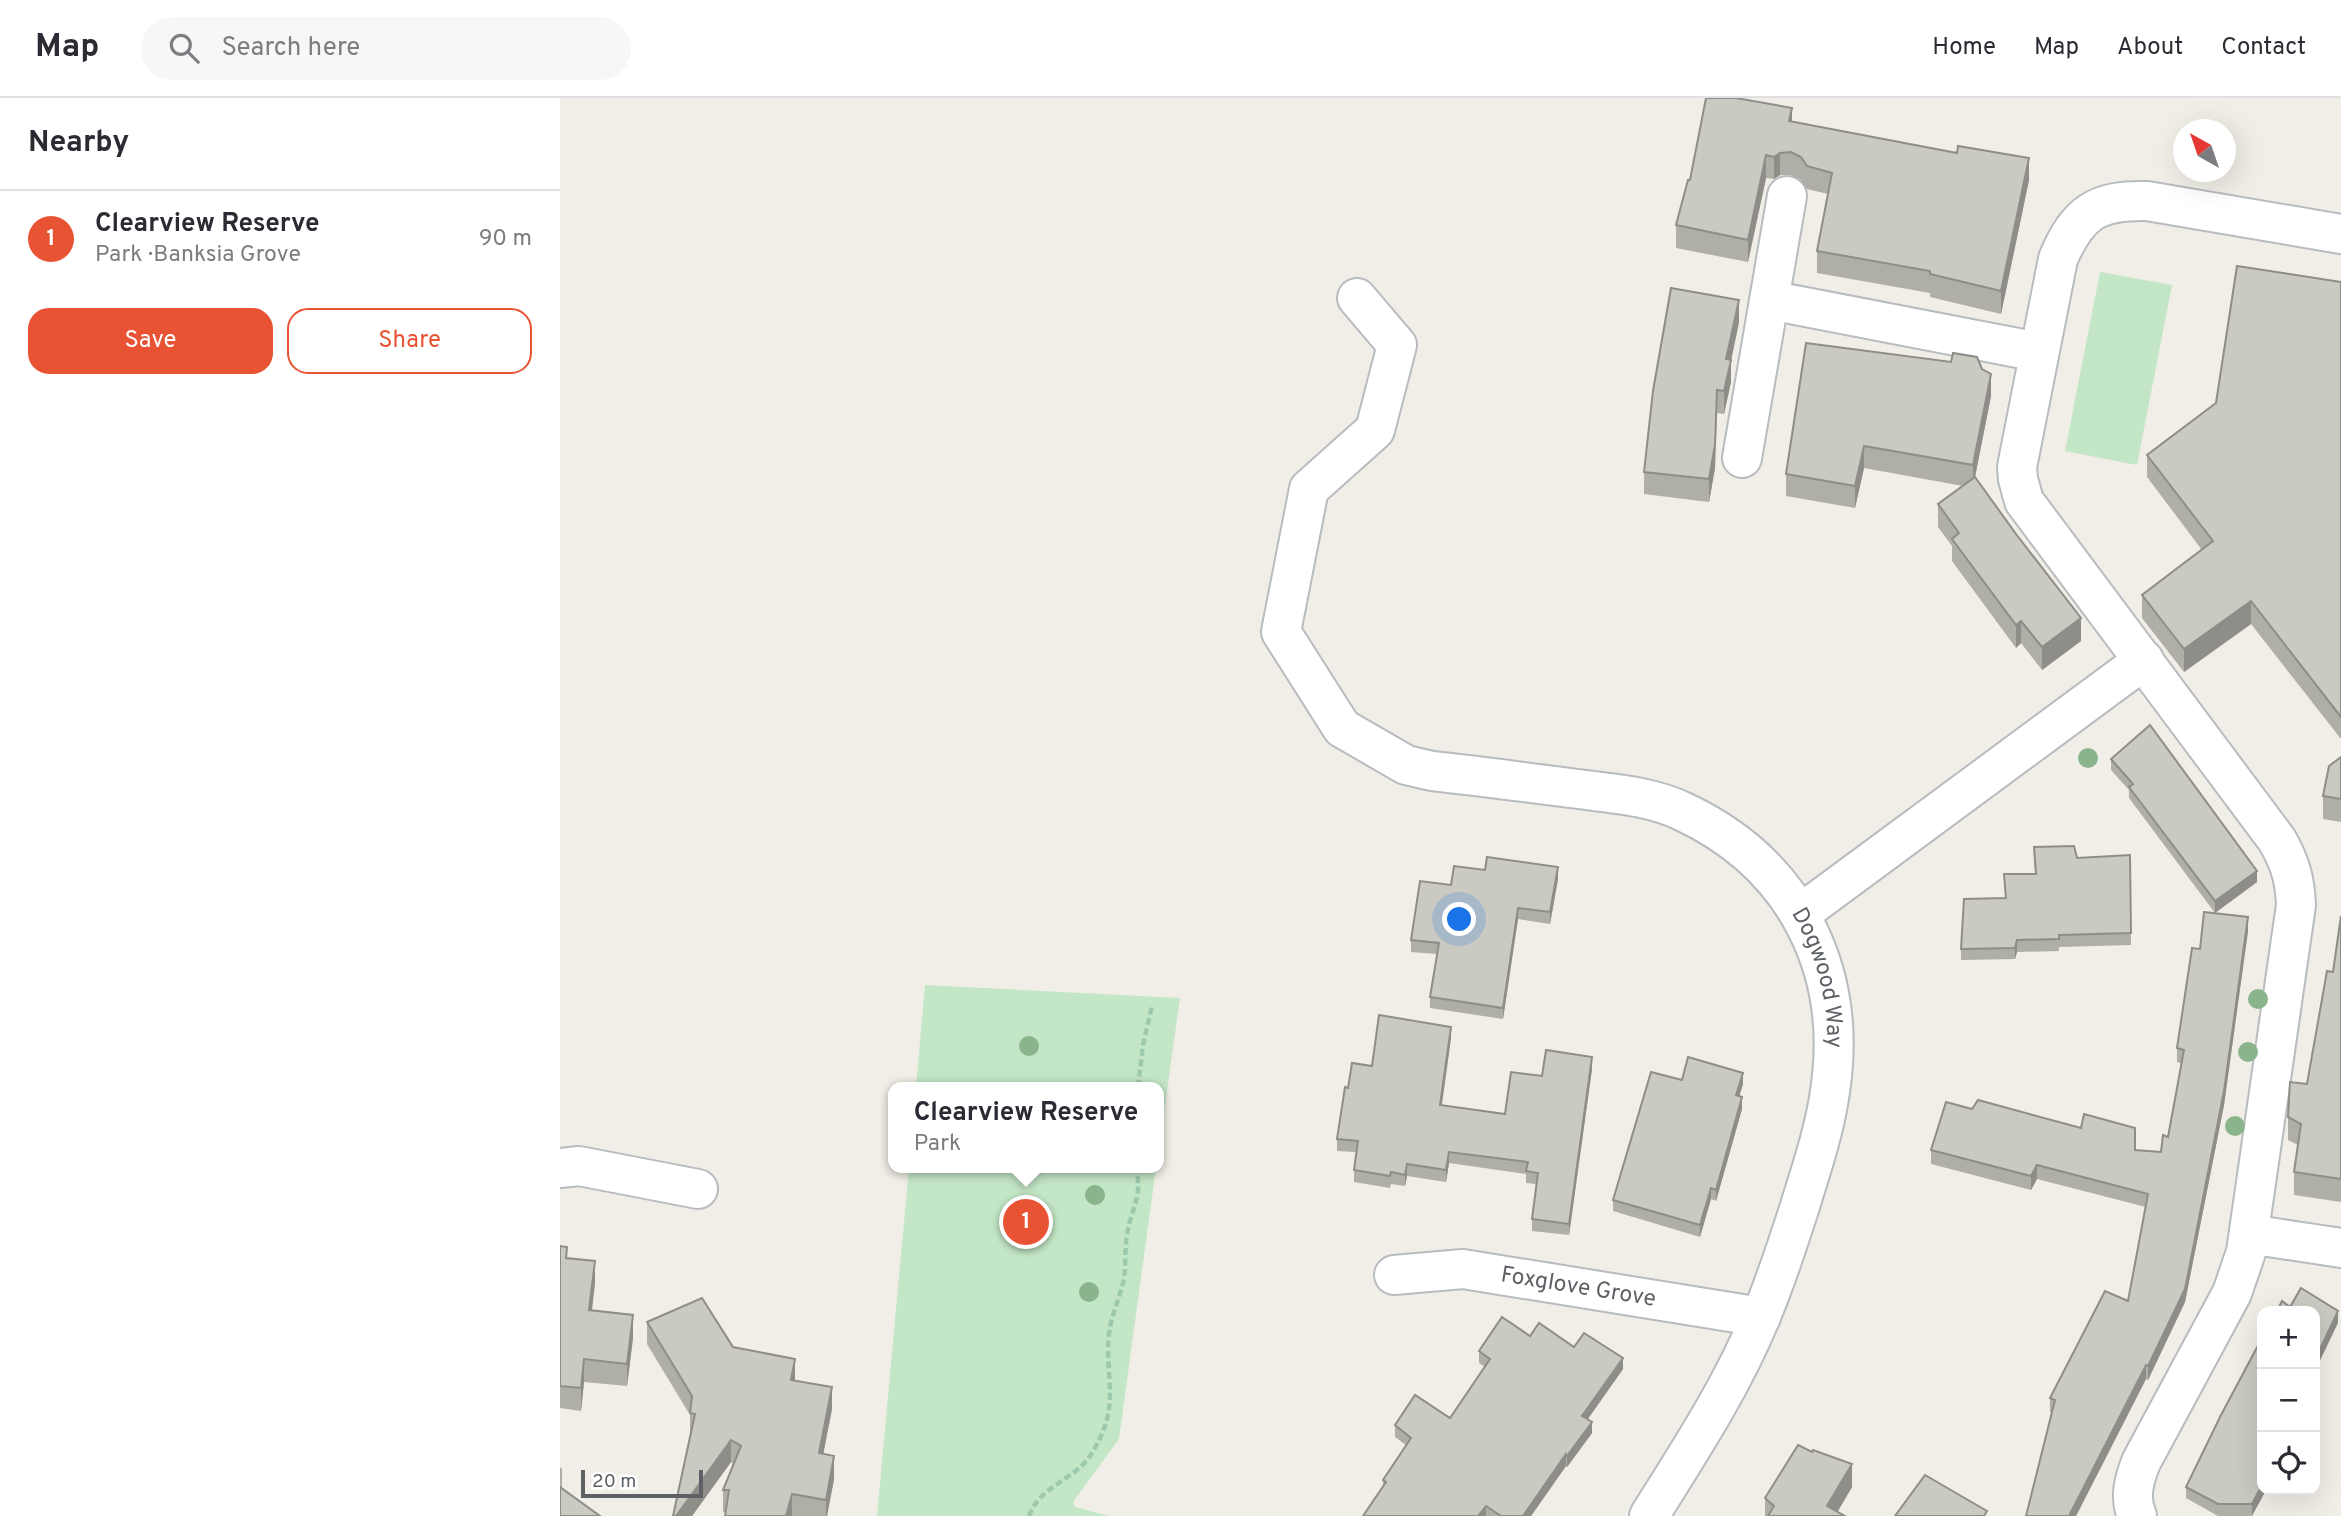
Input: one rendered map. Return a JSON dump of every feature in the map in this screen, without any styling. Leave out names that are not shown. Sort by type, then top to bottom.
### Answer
[{"type":"street","points":[[1742,458],[1787,196]]},
{"type":"street","points":[[2137,1516],[2133,1508],[2133,1493],[2141,1462],[2232,1293],[2241,1271],[2249,1234],[2296,905],[2293,873],[2277,840],[2032,512],[2020,489],[2017,467],[2058,259],[2064,244],[2093,209],[2122,201],[2147,201],[2341,233]]},
{"type":"street","name":"Dogwood Way","points":[[1357,298],[1397,345],[1375,430],[1308,489],[1280,632],[1342,729],[1406,765],[1432,771],[1624,795],[1683,811],[1742,847],[1766,869],[1800,914],[1826,974],[1832,1007],[1833,1045],[1829,1096],[1817,1153],[1761,1317],[1726,1390],[1649,1516]]},
{"type":"street","points":[[1769,300],[2039,352]]},
{"type":"street","points":[[1800,914],[2144,660]]},
{"type":"street","points":[[560,1168],[579,1166],[698,1189]]},
{"type":"street","points":[[2249,1234],[2341,1248]]},
{"type":"street","name":"Foxglove Grove","points":[[1394,1275],[1463,1269],[1761,1317]]},
{"type":"path","points":[[1139,1082],[1152,1006]]},
{"type":"path","points":[[1029,1516],[1038,1499],[1049,1488],[1091,1456],[1105,1426],[1110,1406],[1107,1356],[1109,1331],[1124,1280],[1127,1232],[1137,1205],[1137,1173]]},
{"type":"green space","points":[[2100,272],[2172,285],[2137,465],[2065,451]]},
{"type":"green space","points":[[925,985],[1180,998],[1164,1113],[1164,1082],[916,1082]]},
{"type":"green space","points":[[909,1173],[1155,1173],[1119,1439],[1073,1502],[1075,1507],[1109,1516],[877,1516]]},
{"type":"building","points":[[1706,98],[1736,98],[1792,108],[1789,121],[1957,153],[1958,146],[2029,158],[2001,291],[1930,274],[1930,271],[1817,251],[1832,173],[1807,166],[1801,157],[1791,152],[1780,153],[1774,157],[1766,155],[1748,240],[1676,225],[1690,180]]},
{"type":"building","points":[[2237,266],[2341,282],[2341,717],[2251,601],[2184,649],[2142,595],[2213,541],[2147,455],[2216,403]]},
{"type":"building","points":[[1671,288],[1739,300],[1726,359],[1731,360],[1724,391],[1717,390],[1715,445],[1709,479],[1644,472],[1653,391]]},
{"type":"building","points":[[1806,343],[1951,362],[1953,353],[1977,357],[1982,369],[1991,374],[1973,465],[1864,446],[1855,486],[1786,474]]},
{"type":"building","points":[[1975,477],[2081,618],[2042,647],[2021,621],[2016,625],[1952,539],[1959,533],[1938,504]]},
{"type":"building","points":[[2150,725],[2257,871],[2215,901],[2129,787],[2133,784],[2111,759]]},
{"type":"building","points":[[2341,757],[2341,799],[2323,796],[2329,766]]},
{"type":"building","points":[[2074,846],[2077,858],[2130,855],[2131,933],[2059,935],[2059,939],[2017,940],[2015,948],[1961,949],[1964,899],[2006,898],[2004,874],[2036,874],[2034,847]]},
{"type":"building","points":[[1487,857],[1558,867],[1550,912],[1518,908],[1503,1008],[1430,997],[1439,943],[1411,940],[1420,881],[1451,885],[1454,866],[1485,870]]},
{"type":"building","points":[[2204,912],[2248,917],[2224,1091],[2185,1289],[2069,1516],[2026,1516],[2055,1400],[2050,1398],[2105,1291],[2128,1301],[2148,1194],[2037,1165],[2031,1176],[1931,1150],[1946,1102],[1972,1109],[1978,1100],[2081,1128],[2084,1114],[2135,1128],[2135,1150],[2161,1152],[2163,1135],[2168,1137],[2184,1050],[2177,1048],[2192,948],[2200,949]]},
{"type":"building","points":[[2341,916],[2341,1179],[2294,1172],[2301,1124],[2288,1117],[2290,1082],[2307,1084],[2327,971],[2333,972]]},
{"type":"building","points":[[1379,1015],[1451,1027],[1440,1105],[1505,1114],[1511,1072],[1542,1076],[1546,1050],[1592,1057],[1569,1224],[1532,1219],[1538,1173],[1526,1171],[1528,1162],[1449,1152],[1446,1170],[1407,1164],[1405,1175],[1391,1172],[1390,1176],[1354,1170],[1358,1141],[1337,1139],[1345,1087],[1348,1088],[1352,1063],[1372,1066]]},
{"type":"building","points":[[1688,1057],[1743,1073],[1736,1095],[1742,1097],[1716,1190],[1711,1188],[1700,1225],[1613,1200],[1651,1072],[1682,1080]]},
{"type":"building","points":[[560,1246],[567,1247],[566,1258],[595,1261],[589,1310],[633,1315],[627,1364],[584,1359],[581,1388],[560,1386]]},
{"type":"building","points":[[2301,1288],[2338,1311],[2320,1349],[2320,1306],[2291,1306]]},
{"type":"building","points":[[702,1298],[733,1347],[795,1359],[791,1380],[832,1387],[819,1453],[834,1456],[826,1500],[792,1494],[786,1516],[725,1516],[729,1490],[723,1490],[741,1446],[731,1440],[676,1516],[673,1516],[695,1414],[690,1413],[692,1396],[647,1322]]},
{"type":"building","points":[[1502,1317],[1530,1336],[1539,1323],[1574,1347],[1584,1333],[1623,1358],[1582,1416],[1592,1422],[1523,1516],[1501,1516],[1486,1506],[1478,1516],[1363,1516],[1411,1438],[1395,1425],[1415,1395],[1450,1418],[1490,1359],[1479,1351]]},
{"type":"building","points":[[2257,1347],[2257,1494],[2252,1504],[2218,1504],[2186,1487]]},
{"type":"building","points":[[1798,1445],[1852,1464],[1827,1506],[1845,1516],[1768,1516],[1774,1506],[1765,1498]]},
{"type":"building","points":[[1925,1475],[1987,1511],[1984,1516],[1895,1516]]},
{"type":"building","points":[[560,1487],[600,1516],[560,1516]]},
{"type":"place","name":"Clearview Reserve","points":[[1026,1222]]}]
